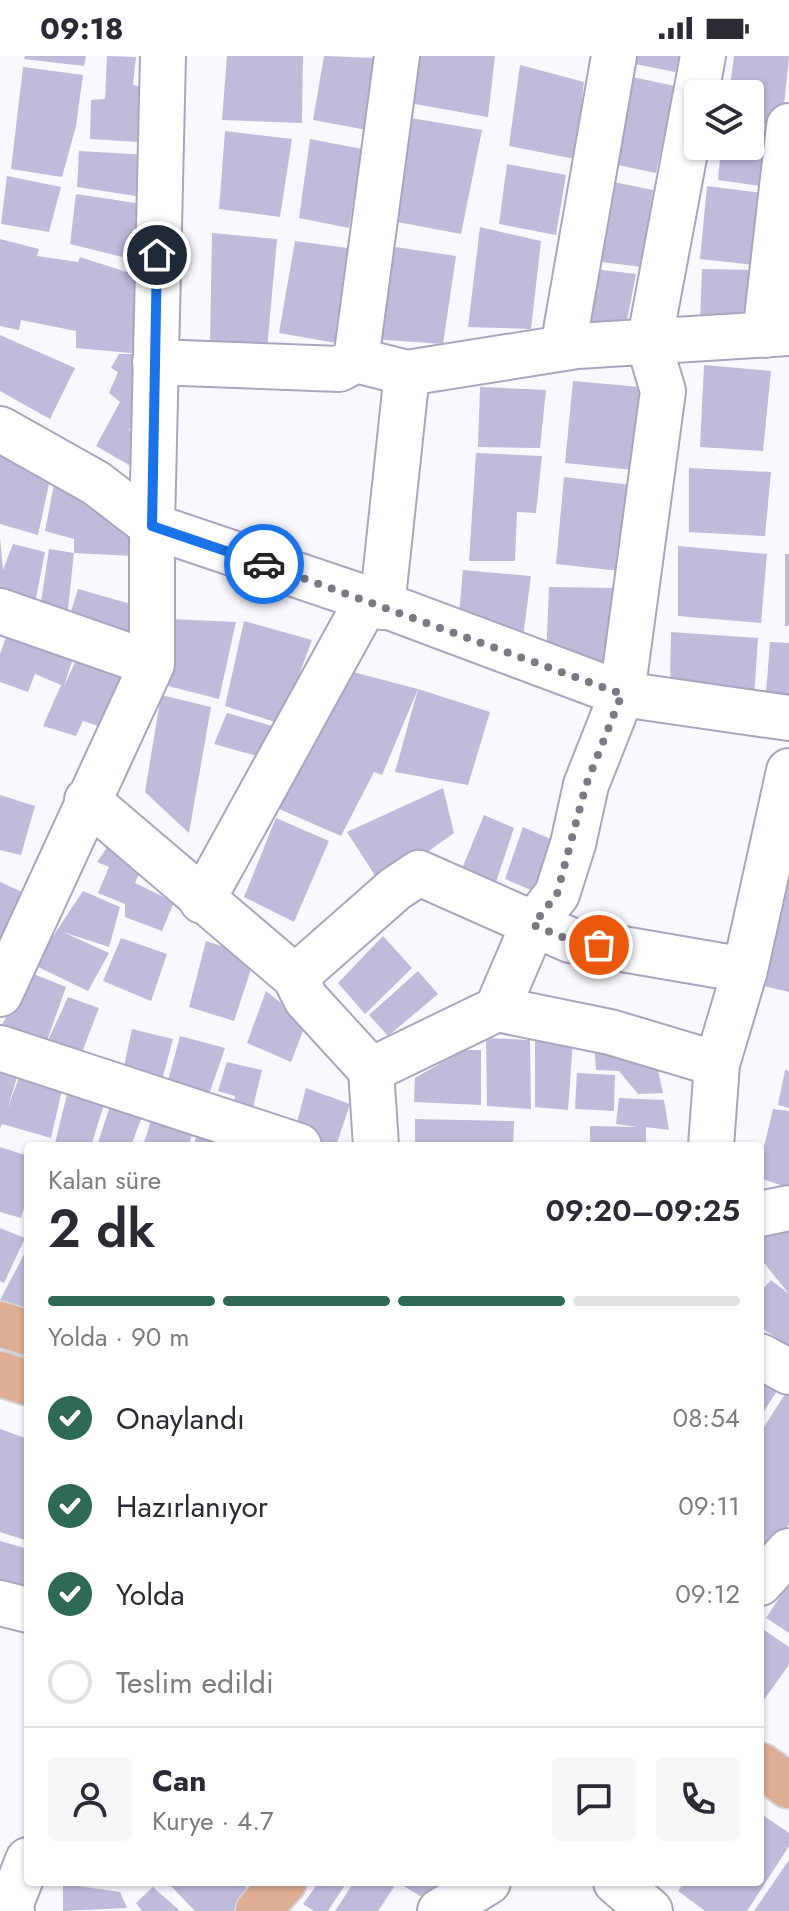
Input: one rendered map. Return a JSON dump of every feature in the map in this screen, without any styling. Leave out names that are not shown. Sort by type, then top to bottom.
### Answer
[{"type":"main road","points":[[0,1324],[24,1332]]},
{"type":"main road","points":[[0,1374],[24,1382]]},
{"type":"main road","points":[[764,1768],[789,1786]]},
{"type":"street","points":[[0,994],[152,664],[152,526],[163,56]]},
{"type":"street","points":[[356,360],[397,56]]},
{"type":"street","points":[[563,348],[614,56]]},
{"type":"street","points":[[497,1009],[533,925],[557,894],[586,785],[622,694],[663,391],[649,344],[703,56]]},
{"type":"street","points":[[155,362],[339,369],[356,360],[407,373],[563,348],[777,334],[789,126]]},
{"type":"street","points":[[202,901],[375,603],[407,373]]},
{"type":"street","points":[[0,429],[96,483],[152,526],[375,603],[622,694],[789,718]]},
{"type":"street","points":[[0,611],[152,664]]},
{"type":"street","points":[[711,1142],[717,1064],[745,970],[789,771]]},
{"type":"street","points":[[87,800],[295,977],[306,999],[371,1070],[376,1142]]},
{"type":"street","points":[[295,977],[395,889],[419,873],[570,940],[745,970]]},
{"type":"street","points":[[371,1070],[497,1009],[610,1032],[717,1064]]},
{"type":"street","points":[[0,1048],[287,1142]]},
{"type":"street","points":[[764,1213],[789,1208]]},
{"type":"street","points":[[764,1358],[789,1372]]},
{"type":"street","points":[[764,1579],[789,1551]]},
{"type":"street","points":[[0,1603],[24,1609]]},
{"type":"street","points":[[7,1907],[24,1869]]},
{"type":"street","points":[[440,1911],[481,1886]]},
{"type":"street","points":[[621,1886],[650,1911]]},
{"type":"building","points":[[25,56],[86,56],[84,66],[24,59]]},
{"type":"building","points":[[107,56],[136,57],[133,85],[157,89],[154,143],[90,139],[91,100],[105,99]]},
{"type":"building","points":[[227,56],[303,56],[302,123],[222,120]]},
{"type":"building","points":[[324,56],[376,58],[367,130],[313,120]]},
{"type":"building","points":[[414,56],[495,56],[488,117],[409,103]]},
{"type":"building","points":[[621,56],[679,56],[675,72],[620,61]]},
{"type":"building","points":[[734,56],[789,56],[782,126],[764,124],[764,80],[731,80]]},
{"type":"building","points":[[520,65],[584,82],[575,159],[509,146]]},
{"type":"building","points":[[23,67],[83,75],[76,126],[62,177],[11,169]]},
{"type":"building","points":[[618,74],[675,86],[656,173],[603,162]]},
{"type":"building","points":[[405,117],[482,130],[461,234],[387,220]]},
{"type":"building","points":[[225,131],[292,139],[280,217],[219,209]]},
{"type":"building","points":[[310,139],[362,149],[349,228],[299,218]]},
{"type":"building","points":[[764,140],[778,141],[775,188],[718,180],[720,160],[764,160]]},
{"type":"building","points":[[79,151],[150,155],[149,198],[77,187]]},
{"type":"building","points":[[507,164],[566,175],[556,235],[499,224]]},
{"type":"building","points":[[7,176],[61,187],[49,232],[1,224]]},
{"type":"building","points":[[599,179],[653,190],[641,267],[587,260]]},
{"type":"building","points":[[707,186],[771,194],[765,266],[700,259]]},
{"type":"building","points":[[76,194],[149,205],[147,263],[70,244]]},
{"type":"building","points":[[480,227],[541,241],[531,329],[468,327]]},
{"type":"building","points":[[212,233],[277,239],[267,349],[210,346]]},
{"type":"building","points":[[0,239],[39,249],[37,256],[78,262],[80,257],[151,280],[144,402],[129,430],[143,445],[129,465],[96,446],[120,402],[109,393],[118,372],[111,368],[119,354],[141,354],[76,348],[76,331],[21,320],[19,330],[0,326]]},
{"type":"building","points":[[295,241],[355,249],[342,344],[279,333]]},
{"type":"building","points":[[382,245],[456,256],[443,344],[372,339]]},
{"type":"building","points":[[586,268],[636,274],[626,326],[579,323]]},
{"type":"building","points":[[702,269],[755,270],[751,323],[700,322]]},
{"type":"building","points":[[0,335],[75,368],[50,419],[0,391]]},
{"type":"building","points":[[704,365],[771,371],[763,451],[700,447]]},
{"type":"building","points":[[573,381],[641,387],[633,470],[565,463]]},
{"type":"building","points":[[480,387],[546,390],[540,448],[478,447]]},
{"type":"building","points":[[0,452],[50,479],[38,535],[0,524]]},
{"type":"building","points":[[476,453],[542,456],[536,513],[517,512],[515,561],[469,561]]},
{"type":"building","points":[[689,468],[771,472],[765,536],[689,532]]},
{"type":"building","points":[[564,477],[631,485],[620,571],[556,564]]},
{"type":"building","points":[[55,479],[131,516],[134,556],[74,553],[74,539],[45,531]]},
{"type":"building","points":[[0,538],[3,570],[13,544],[45,552],[34,609],[0,596]]},
{"type":"building","points":[[678,546],[767,554],[761,623],[678,616]]},
{"type":"building","points":[[49,549],[74,553],[66,627],[39,615]]},
{"type":"building","points":[[785,554],[789,554],[789,626],[785,626]]},
{"type":"building","points":[[463,570],[531,576],[522,645],[458,625]]},
{"type":"building","points":[[549,587],[615,588],[612,663],[546,657]]},
{"type":"building","points":[[78,589],[138,606],[131,648],[66,627]]},
{"type":"building","points":[[170,619],[236,622],[219,699],[164,685]]},
{"type":"building","points":[[12,620],[76,649],[64,686],[81,650],[133,669],[119,710],[109,705],[101,727],[83,721],[76,736],[43,726],[61,685],[35,674],[28,692],[0,682],[0,654]]},
{"type":"building","points":[[244,621],[312,640],[281,724],[225,706]]},
{"type":"building","points":[[671,632],[758,638],[754,698],[670,688]]},
{"type":"building","points":[[770,642],[789,643],[789,705],[765,706]]},
{"type":"building","points":[[334,667],[418,689],[382,775],[374,772],[341,836],[277,808]]},
{"type":"building","points":[[418,689],[490,712],[468,785],[395,772]]},
{"type":"building","points":[[161,695],[211,707],[189,833],[145,792]]},
{"type":"building","points":[[227,713],[280,728],[268,759],[214,744]]},
{"type":"building","points":[[443,788],[454,833],[381,885],[347,832]]},
{"type":"building","points":[[0,795],[35,806],[21,855],[0,850]]},
{"type":"building","points":[[484,815],[514,828],[495,885],[461,871]]},
{"type":"building","points":[[276,818],[329,841],[294,922],[244,897]]},
{"type":"building","points":[[523,827],[555,841],[538,893],[505,879]]},
{"type":"building","points":[[113,839],[147,856],[135,883],[174,902],[162,931],[125,917],[125,904],[98,893],[109,867],[97,862]]},
{"type":"building","points":[[789,873],[789,992],[764,986]]},
{"type":"building","points":[[0,882],[40,900],[0,975]]},
{"type":"building","points":[[83,891],[120,907],[109,947],[63,932],[109,953],[88,991],[34,965]]},
{"type":"building","points":[[383,936],[412,968],[365,1014],[338,983]]},
{"type":"building","points":[[121,938],[167,954],[151,1001],[103,981]]},
{"type":"building","points":[[206,941],[255,957],[234,1021],[189,1007]]},
{"type":"building","points":[[418,971],[438,994],[388,1036],[369,1015]]},
{"type":"building","points":[[31,973],[66,987],[44,1049],[68,997],[99,1008],[75,1071],[0,1028]]},
{"type":"building","points":[[266,991],[306,1023],[291,1062],[247,1043]]},
{"type":"building","points":[[132,1029],[173,1039],[158,1095],[120,1085]]},
{"type":"building","points":[[180,1036],[225,1048],[203,1112],[164,1096]]},
{"type":"building","points":[[486,1038],[530,1040],[531,1109],[487,1106]]},
{"type":"building","points":[[535,1039],[573,1040],[568,1110],[535,1107]]},
{"type":"building","points":[[594,1043],[655,1057],[663,1093],[638,1094],[619,1071],[596,1070]]},
{"type":"building","points":[[463,1050],[481,1050],[481,1105],[414,1102],[415,1078]]},
{"type":"building","points":[[0,1062],[20,1068],[7,1110],[24,1064],[65,1077],[51,1138],[2,1124],[0,1129]]},
{"type":"building","points":[[227,1062],[262,1070],[250,1120],[232,1114],[235,1096],[218,1091]]},
{"type":"building","points":[[785,1070],[789,1071],[789,1108],[778,1105]]},
{"type":"building","points":[[577,1073],[615,1075],[614,1111],[575,1109]]},
{"type":"building","points":[[70,1082],[106,1098],[92,1142],[55,1142]]},
{"type":"building","points":[[306,1088],[350,1104],[337,1142],[304,1142],[293,1138]]},
{"type":"building","points":[[619,1098],[664,1100],[669,1130],[646,1127],[646,1142],[590,1142],[590,1126],[638,1127],[616,1124]]},
{"type":"building","points":[[112,1100],[144,1111],[132,1142],[98,1142]]},
{"type":"building","points":[[773,1109],[789,1111],[789,1188],[764,1179],[764,1146]]},
{"type":"building","points":[[154,1111],[195,1123],[190,1142],[144,1142]]},
{"type":"building","points":[[415,1119],[514,1121],[513,1142],[415,1142]]},
{"type":"building","points":[[200,1127],[228,1142],[194,1142]]},
{"type":"building","points":[[0,1147],[24,1155],[24,1208],[21,1218],[0,1212]]},
{"type":"building","points":[[0,1228],[24,1240],[4,1283],[0,1281]]},
{"type":"building","points":[[789,1230],[789,1294],[764,1263],[764,1237]]},
{"type":"building","points":[[24,1255],[24,1309],[0,1300]]},
{"type":"building","points":[[771,1280],[789,1294],[789,1346],[764,1330],[764,1288]]},
{"type":"building","points":[[764,1374],[781,1385],[764,1411]]},
{"type":"building","points":[[789,1388],[789,1524],[766,1556],[764,1555],[764,1427]]},
{"type":"building","points":[[0,1429],[24,1438],[24,1540],[0,1532]]},
{"type":"building","points":[[0,1541],[24,1548],[24,1595],[0,1589]]},
{"type":"building","points":[[789,1583],[789,1633],[766,1618]]},
{"type":"building","points":[[764,1630],[789,1647],[789,1665],[764,1700]]},
{"type":"building","points":[[764,1816],[789,1833],[789,1846],[764,1885]]},
{"type":"building","points":[[789,1860],[789,1911],[754,1911]]},
{"type":"building","points":[[63,1886],[120,1892],[127,1908],[63,1911]]},
{"type":"building","points":[[171,1886],[244,1886],[253,1893],[237,1911],[195,1911]]},
{"type":"building","points":[[316,1886],[344,1886],[328,1911],[314,1911],[303,1904]]},
{"type":"building","points":[[351,1886],[394,1887],[378,1911],[335,1911]]},
{"type":"building","points":[[404,1886],[457,1886],[440,1908]]},
{"type":"building","points":[[682,1886],[763,1886],[747,1911],[705,1911],[678,1891]]},
{"type":"building","points":[[153,1887],[180,1911],[142,1911],[136,1903]]},
{"type":"way so far","points":[[264,564],[368,599],[382,607],[622,694],[586,785],[573,844],[557,894],[533,925],[570,940],[599,945]]},
{"type":"route","points":[[157,255],[152,526],[264,564]]}]
